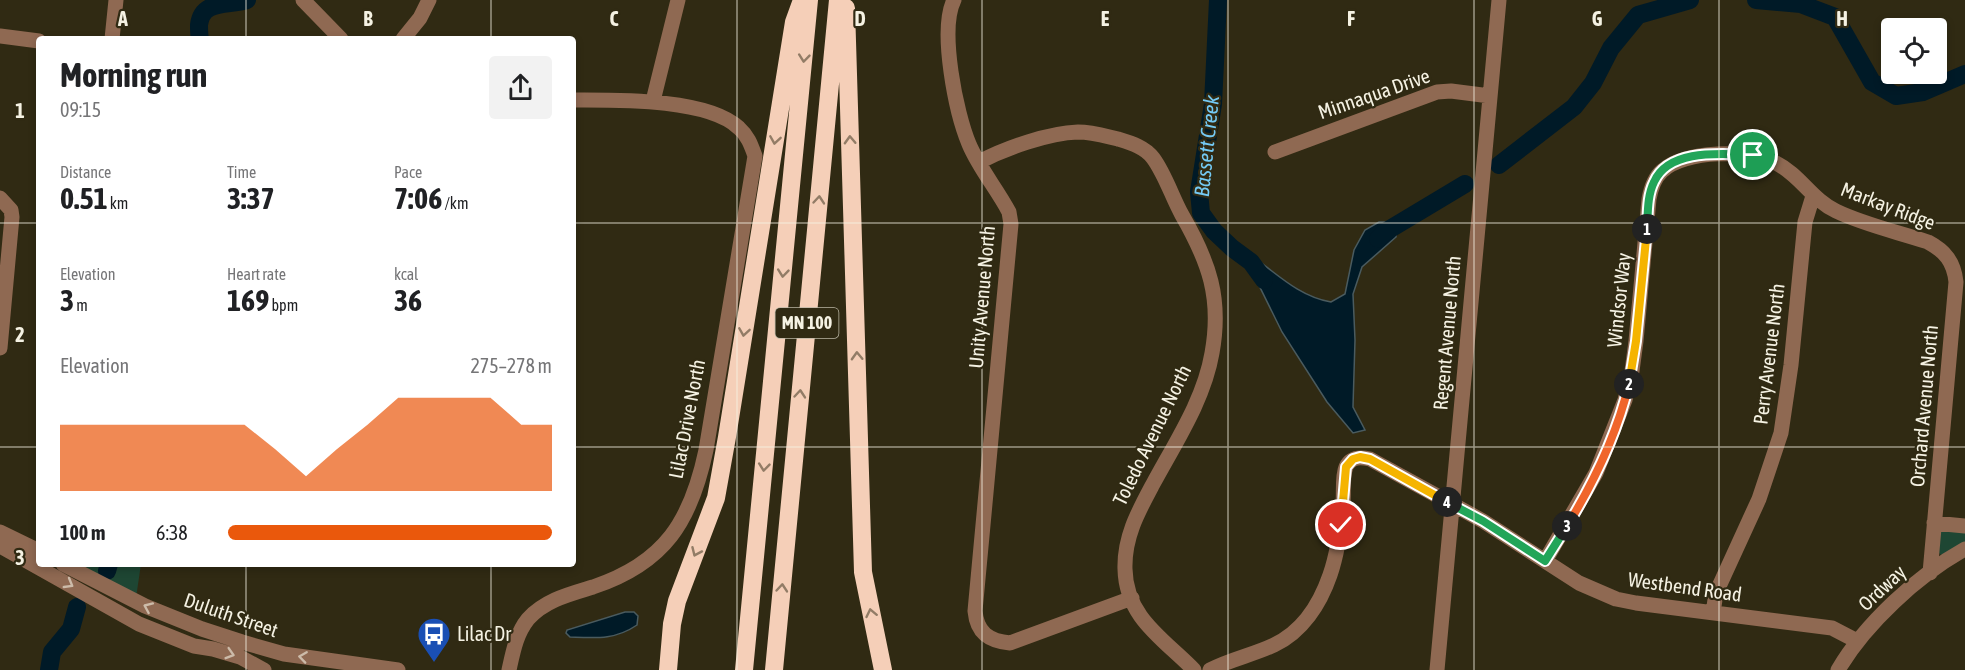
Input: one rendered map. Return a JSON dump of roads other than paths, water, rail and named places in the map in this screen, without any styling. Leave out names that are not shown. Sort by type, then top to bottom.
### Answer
[{"type":"highway","points":[[668,670],[672,624],[677,601],[716,498],[794,22],[802,0]]},
{"type":"highway","name":"MN 100","points":[[744,670],[809,0]]},
{"type":"highway","name":"MN 100","points":[[774,670],[837,0]]},
{"type":"highway","points":[[846,0],[863,572],[883,670]]},
{"type":"street","points":[[112,36],[116,0]]},
{"type":"street","points":[[303,0],[338,36]]},
{"type":"street","points":[[405,36],[420,18],[429,0]]},
{"type":"street","points":[[576,100],[654,101],[678,0]]},
{"type":"street","name":"Unity Avenue North","points":[[954,0],[951,5],[948,31],[950,67],[963,127],[979,162],[1009,212],[1011,224],[975,611],[976,621],[982,631],[999,642],[1010,643],[1132,598]]},
{"type":"street","name":"Regent Avenue North","points":[[1437,670],[1499,0]]},
{"type":"street","points":[[0,36],[36,41]]},
{"type":"street","name":"Minnaqua Drive","points":[[1275,152],[1437,92],[1451,91],[1490,96]]},
{"type":"street","name":"Lilac Drive North","points":[[509,670],[516,640],[532,615],[552,601],[616,579],[647,561],[674,533],[697,486],[706,450],[755,156],[744,133],[722,117],[654,101]]},
{"type":"street","name":"Toledo Avenue North","points":[[979,162],[993,155],[1061,134],[1095,133],[1135,144],[1153,157],[1170,194],[1198,242],[1208,268],[1214,296],[1216,325],[1212,354],[1205,381],[1129,532],[1125,571],[1132,598],[1145,624],[1194,670]]},
{"type":"street","name":"Markay Ridge","points":[[1662,171],[1679,160],[1696,156],[1753,155],[1764,158],[1785,168],[1813,196],[1834,211],[1939,248]]},
{"type":"street","name":"Windsor Way","points":[[1545,561],[1596,473],[1625,400],[1636,341],[1649,199],[1655,179],[1662,171]]},
{"type":"street","name":"Perry Avenue North","points":[[1713,613],[1716,593],[1759,499],[1780,433],[1791,365],[1805,222],[1813,196]]},
{"type":"street","points":[[0,348],[12,217],[11,210],[4,201]]},
{"type":"street","name":"Orchard Avenue North","points":[[1930,573],[1956,282],[1952,263],[1939,248]]},
{"type":"street","name":"Westbend Road","points":[[1210,670],[1236,658],[1275,645],[1290,636],[1305,622],[1317,604],[1330,576],[1337,551],[1346,467],[1353,459],[1360,457],[1370,459],[1483,521],[1579,583],[1616,599],[1832,628],[1857,641]]},
{"type":"street","points":[[1934,523],[1965,526]]},
{"type":"street","points":[[0,532],[36,550]]},
{"type":"street","name":"Duluth Street","points":[[0,546],[36,566]]},
{"type":"street","name":"Ordway","points":[[1838,670],[1857,641],[1884,612],[1930,573],[1965,549]]},
{"type":"street","name":"Duluth Street","points":[[37,567],[139,624],[194,646],[240,657],[264,670]]},
{"type":"street","name":"Duluth Street","points":[[69,567],[154,610],[242,642],[284,654],[398,670]]},
{"type":"water","points":[[1379,222],[1396,222],[1396,237],[1362,267],[1353,294],[1355,340],[1353,407],[1365,430],[1353,433],[1327,402],[1282,332],[1249,265],[1255,258],[1300,291],[1331,302],[1345,294],[1354,250],[1365,230]]},
{"type":"water","points":[[625,612],[634,612],[638,616],[637,625],[613,636],[570,637],[566,633],[567,630]]},
{"type":"waterway","name":"Bassett Creek","points":[[200,36],[199,25],[205,11],[216,5],[247,0]]},
{"type":"waterway","name":"Bassett Creek","points":[[1218,0],[1213,104],[1199,192],[1201,213],[1214,231],[1251,262],[1264,280]]},
{"type":"waterway","name":"Bassett Creek","points":[[1499,165],[1574,107],[1593,83],[1611,48],[1638,15],[1690,0]]},
{"type":"waterway","name":"Bassett Creek","points":[[1756,0],[1801,4],[1835,17],[1872,82],[1896,96],[1923,92],[1965,74]]},
{"type":"waterway","name":"Bassett Creek","points":[[1378,239],[1385,232],[1465,184]]},
{"type":"waterway","name":"Bassett Creek","points":[[107,571],[108,567]]},
{"type":"waterway","name":"Bassett Creek","points":[[49,670],[52,652],[71,629],[77,607]]},
{"type":"place","name":"Lilac Dr","points":[[434,663]]}]
